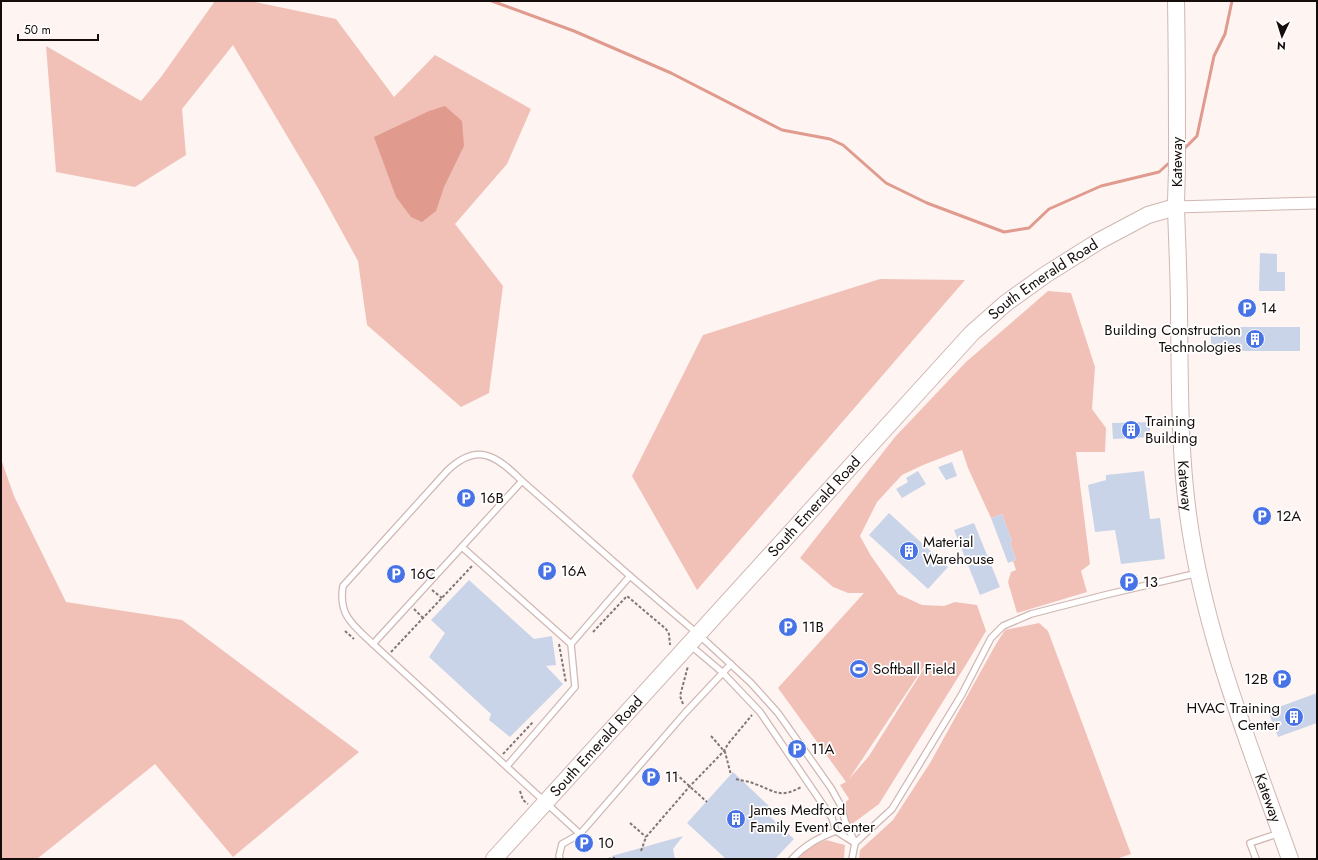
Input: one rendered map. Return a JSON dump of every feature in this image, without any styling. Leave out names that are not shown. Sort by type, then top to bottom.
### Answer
[{"type":"street","name":"Kateway","points":[[1176,1],[1176,207],[1182,457],[1188,514],[1198,573],[1213,634],[1229,687],[1290,859]]},
{"type":"street","points":[[1176,207],[1317,203]]},
{"type":"street","name":"South Emerald Road","points":[[494,859],[989,317],[1045,275],[1099,241],[1148,215],[1176,207]]},
{"type":"lane","points":[[580,834],[373,644],[345,614],[341,597],[343,586],[447,471],[456,462],[472,455],[482,454],[497,460],[630,576],[689,645],[722,672],[760,712],[832,818],[836,831],[855,843]]},
{"type":"lane","points":[[373,644],[522,482]]},
{"type":"lane","points":[[462,547],[571,644],[575,687],[507,766]]},
{"type":"lane","points":[[855,843],[892,810],[962,694],[990,638],[1003,626],[1031,614],[1198,573]]},
{"type":"lane","points":[[571,644],[630,576]]},
{"type":"lane","points":[[689,645],[731,664],[752,683],[778,714],[841,806],[844,821],[855,843],[852,859]]},
{"type":"lane","points":[[560,859],[559,856],[562,844],[580,834],[685,713],[731,664]]},
{"type":"lane","points":[[792,859],[801,849],[821,836],[836,831]]},
{"type":"lane","points":[[1256,859],[1250,843],[1280,833]]},
{"type":"path","points":[[387,656],[472,566]]},
{"type":"path","points":[[427,585],[442,598]]},
{"type":"path","points":[[592,634],[628,596],[666,629],[669,634],[670,648],[689,645],[688,666],[680,696],[685,713]]},
{"type":"path","points":[[409,605],[423,618]]},
{"type":"path","points":[[345,631],[357,641]]},
{"type":"path","points":[[641,851],[646,837],[690,786],[724,751],[751,716]]},
{"type":"path","points":[[711,736],[727,756],[731,775]]},
{"type":"path","points":[[676,774],[707,802]]},
{"type":"path","points":[[736,779],[757,784],[783,794],[792,792],[808,782]]},
{"type":"path","points":[[630,823],[646,837]]},
{"type":"path","points":[[608,859],[615,858]]},
{"type":"shaded area","points":[[215,1],[250,1],[336,19],[394,97],[435,55],[531,109],[507,164],[455,224],[503,286],[489,393],[461,407],[367,325],[358,261],[318,188],[233,45],[182,109],[186,155],[135,187],[56,172],[46,46],[141,101],[161,77]]},
{"type":"shaded area","points":[[445,106],[462,121],[464,146],[444,187],[436,211],[422,222],[411,217],[396,197],[374,137],[429,111]]},
{"type":"shaded area","points":[[880,279],[965,280],[697,590],[632,476],[703,335]]},
{"type":"shaded area","points":[[1048,291],[1071,293],[1095,367],[1092,409],[1106,428],[1105,452],[1076,452],[1090,564],[1081,571],[1087,592],[1017,613],[1008,582],[1011,572],[1016,570],[1013,561],[1016,560],[1010,542],[1012,541],[1002,514],[991,518],[968,468],[962,450],[902,475],[877,502],[860,536],[871,556],[898,594],[922,605],[944,606],[955,602],[977,605],[986,631],[879,804],[852,824],[845,821],[841,806],[849,799],[840,785],[846,782],[778,688],[864,593],[848,593],[833,587],[800,558],[895,437],[966,362]],"holes":[[[926,665],[869,756],[849,779]]]},
{"type":"shaded area","points":[[1,459],[14,496],[66,602],[182,620],[359,752],[233,857],[155,764],[37,859],[1,859]]},
{"type":"shaded area","points":[[1039,623],[1048,631],[1131,854],[1116,859],[859,859],[860,850],[893,820],[930,763],[1005,630]]},
{"type":"shaded area","points":[[826,840],[845,845],[844,859],[794,859],[803,850]]},
{"type":"building","points":[[1260,253],[1277,254],[1277,272],[1285,272],[1285,291],[1259,291]]},
{"type":"building","name":"Building Construction Technologies","points":[[1211,327],[1300,327],[1300,351],[1211,351]]},
{"type":"building","name":"Training Building","points":[[1150,422],[1150,437],[1113,439],[1112,423]]},
{"type":"building","points":[[952,462],[957,476],[946,480],[938,467]]},
{"type":"building","points":[[918,471],[926,484],[902,498],[896,489],[908,482],[906,478]]},
{"type":"building","points":[[1144,471],[1150,519],[1160,518],[1165,559],[1121,564],[1115,530],[1095,532],[1088,485],[1106,480],[1106,475]]},
{"type":"building","name":"Material Warehouse","points":[[889,513],[948,567],[928,589],[869,535]]},
{"type":"building","points":[[1002,514],[1012,541],[1010,542],[1016,560],[1008,563],[991,518]]},
{"type":"building","points":[[974,523],[1000,587],[980,595],[954,530]]},
{"type":"building","points":[[469,580],[534,639],[552,636],[556,665],[546,666],[563,684],[510,737],[489,720],[491,714],[429,657],[445,633],[431,620]]},
{"type":"building","name":"HVAC Training Center","points":[[1317,693],[1317,723],[1278,737],[1268,711]]},
{"type":"building","name":"James Medford Family Event Center","points":[[733,772],[769,806],[764,811],[794,839],[775,859],[726,859],[687,823]]},
{"type":"building","points":[[683,836],[673,849],[675,859],[612,859],[612,856]]},
{"type":"waterway","points":[[492,1],[574,31],[671,73],[782,130],[830,139],[843,145],[886,183],[927,203],[1004,232],[1029,228],[1049,209],[1101,186],[1159,172],[1169,163]]},
{"type":"waterway","points":[[1186,147],[1197,136],[1214,56],[1225,34],[1232,1]]},
{"type":"place","name":"14","points":[[1247,308]]},
{"type":"place","name":"Building Construction Technologies","points":[[1255,339]]},
{"type":"place","name":"Training Building","points":[[1131,430]]},
{"type":"place","name":"16B","points":[[466,498]]},
{"type":"place","name":"12A","points":[[1262,516]]},
{"type":"place","name":"Material Warehouse","points":[[909,551]]},
{"type":"place","name":"16A","points":[[547,571]]},
{"type":"place","name":"16C","points":[[396,574]]},
{"type":"place","name":"13","points":[[1129,582]]},
{"type":"place","name":"11B","points":[[788,627]]},
{"type":"place","name":"Softball Field","points":[[859,669]]},
{"type":"place","name":"12B","points":[[1282,679]]},
{"type":"place","name":"HVAC Training Center","points":[[1294,717]]},
{"type":"place","name":"11A","points":[[797,749]]},
{"type":"place","name":"11","points":[[651,777]]},
{"type":"place","name":"James Medford Family Event Center","points":[[736,819]]},
{"type":"place","name":"10","points":[[584,843]]}]
